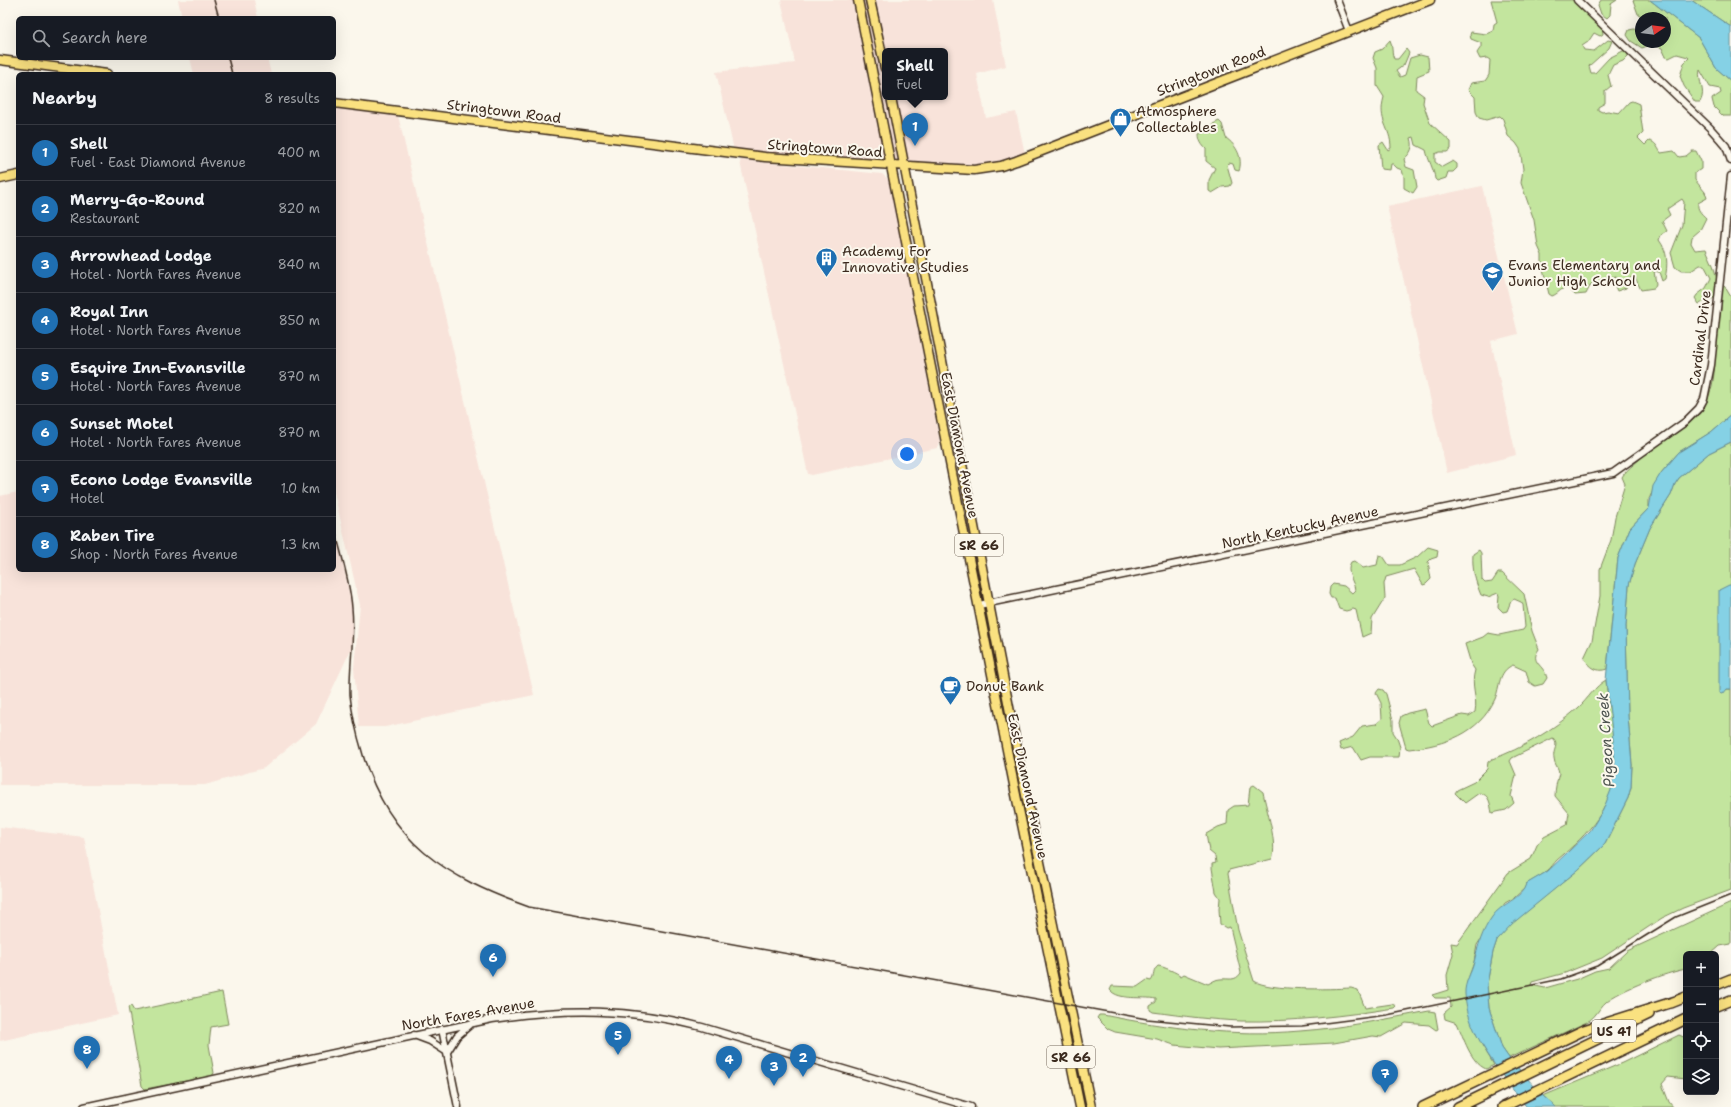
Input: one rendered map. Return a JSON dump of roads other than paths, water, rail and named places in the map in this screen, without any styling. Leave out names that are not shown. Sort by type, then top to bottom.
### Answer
[{"type":"highway","points":[[1719,984],[1731,979]]},
{"type":"highway","name":"US 41","points":[[1458,1107],[1683,998]]},
{"type":"highway","points":[[1719,1005],[1731,1000]]},
{"type":"highway","points":[[1423,1107],[1584,1030],[1676,1001]]},
{"type":"highway","name":"US 41","points":[[1503,1107],[1683,1020]]},
{"type":"main road","name":"East Diamond Avenue","points":[[858,0],[892,166],[956,498],[1080,1107]]},
{"type":"main road","points":[[870,0],[882,54]]},
{"type":"main road","name":"Stringtown Road","points":[[336,103],[765,157],[905,167],[974,170],[1001,166],[1430,0]]},
{"type":"main road","points":[[0,60],[92,72]]},
{"type":"main road","name":"East Diamond Avenue","points":[[892,100],[1026,795],[1092,1107]]},
{"type":"main road","points":[[0,179],[16,175]]},
{"type":"street","points":[[1337,0],[1349,31]]},
{"type":"street","points":[[1577,0],[1720,138],[1728,150],[1731,161]]},
{"type":"street","name":"Cardinal Drive","points":[[1624,466],[1691,417],[1699,408],[1704,399],[1711,365],[1731,176]]},
{"type":"street","name":"North Kentucky Avenue","points":[[979,605],[1604,476],[1613,474],[1624,466]]},
{"type":"street","name":"North Fares Avenue","points":[[84,1107],[473,1022],[524,1014],[561,1011],[606,1011],[663,1018],[702,1027],[970,1107]]},
{"type":"street","points":[[447,1052],[457,1036],[473,1022]]},
{"type":"street","points":[[442,1029],[458,1107]]},
{"type":"street","points":[[414,1035],[430,1041],[447,1052]]},
{"type":"water","points":[[1650,0],[1691,0],[1731,27],[1731,81],[1716,68],[1699,38],[1671,16],[1671,12],[1665,12]]},
{"type":"water","points":[[1731,415],[1731,442],[1709,453],[1679,478],[1671,495],[1650,528],[1635,564],[1629,585],[1626,626],[1628,716],[1632,765],[1631,787],[1628,798],[1605,844],[1578,870],[1512,924],[1497,940],[1493,952],[1487,984],[1489,1008],[1502,1048],[1543,1096],[1556,1107],[1527,1107],[1494,1063],[1474,1030],[1467,1007],[1465,994],[1467,982],[1483,933],[1496,912],[1516,898],[1524,889],[1526,884],[1548,871],[1590,831],[1603,810],[1611,790],[1615,764],[1606,680],[1618,558],[1630,528],[1649,508],[1653,486],[1661,473],[1679,452],[1711,432]]},
{"type":"water","points":[[1731,585],[1731,689],[1726,689],[1722,694],[1719,693],[1719,590]]},
{"type":"railway","points":[[214,0],[218,16]]},
{"type":"railway","points":[[228,60],[232,72]]},
{"type":"railway","points":[[336,533],[347,577],[353,619],[350,684],[352,710],[363,755],[374,786],[389,812],[405,834],[425,853],[447,869],[471,883],[529,907],[1147,1019],[1230,1027],[1302,1026],[1387,1015],[1561,979],[1597,966],[1676,917],[1731,895]]},
{"type":"place","name":"Atmosphere Collectables","points":[[1120,138]]},
{"type":"place","name":"Shell","points":[[915,146]]},
{"type":"place","name":"Academy For Innovative Studies","points":[[826,278]]},
{"type":"place","name":"Evans Elementary and Junior High School","points":[[1492,292]]},
{"type":"place","name":"Donut Bank","points":[[950,706]]},
{"type":"place","name":"Sunset Motel","points":[[493,977]]},
{"type":"place","name":"Esquire Inn-Evansville","points":[[618,1055]]},
{"type":"place","name":"Raben Tire","points":[[87,1069]]},
{"type":"place","name":"Merry-Go-Round","points":[[803,1077]]},
{"type":"place","name":"Royal Inn","points":[[729,1079]]},
{"type":"place","name":"Arrowhead Lodge","points":[[774,1086]]},
{"type":"place","name":"Econo Lodge Evansville","points":[[1385,1093]]},
{"type":"water label","name":"Pigeon Creek","points":[[1606,740]]}]
